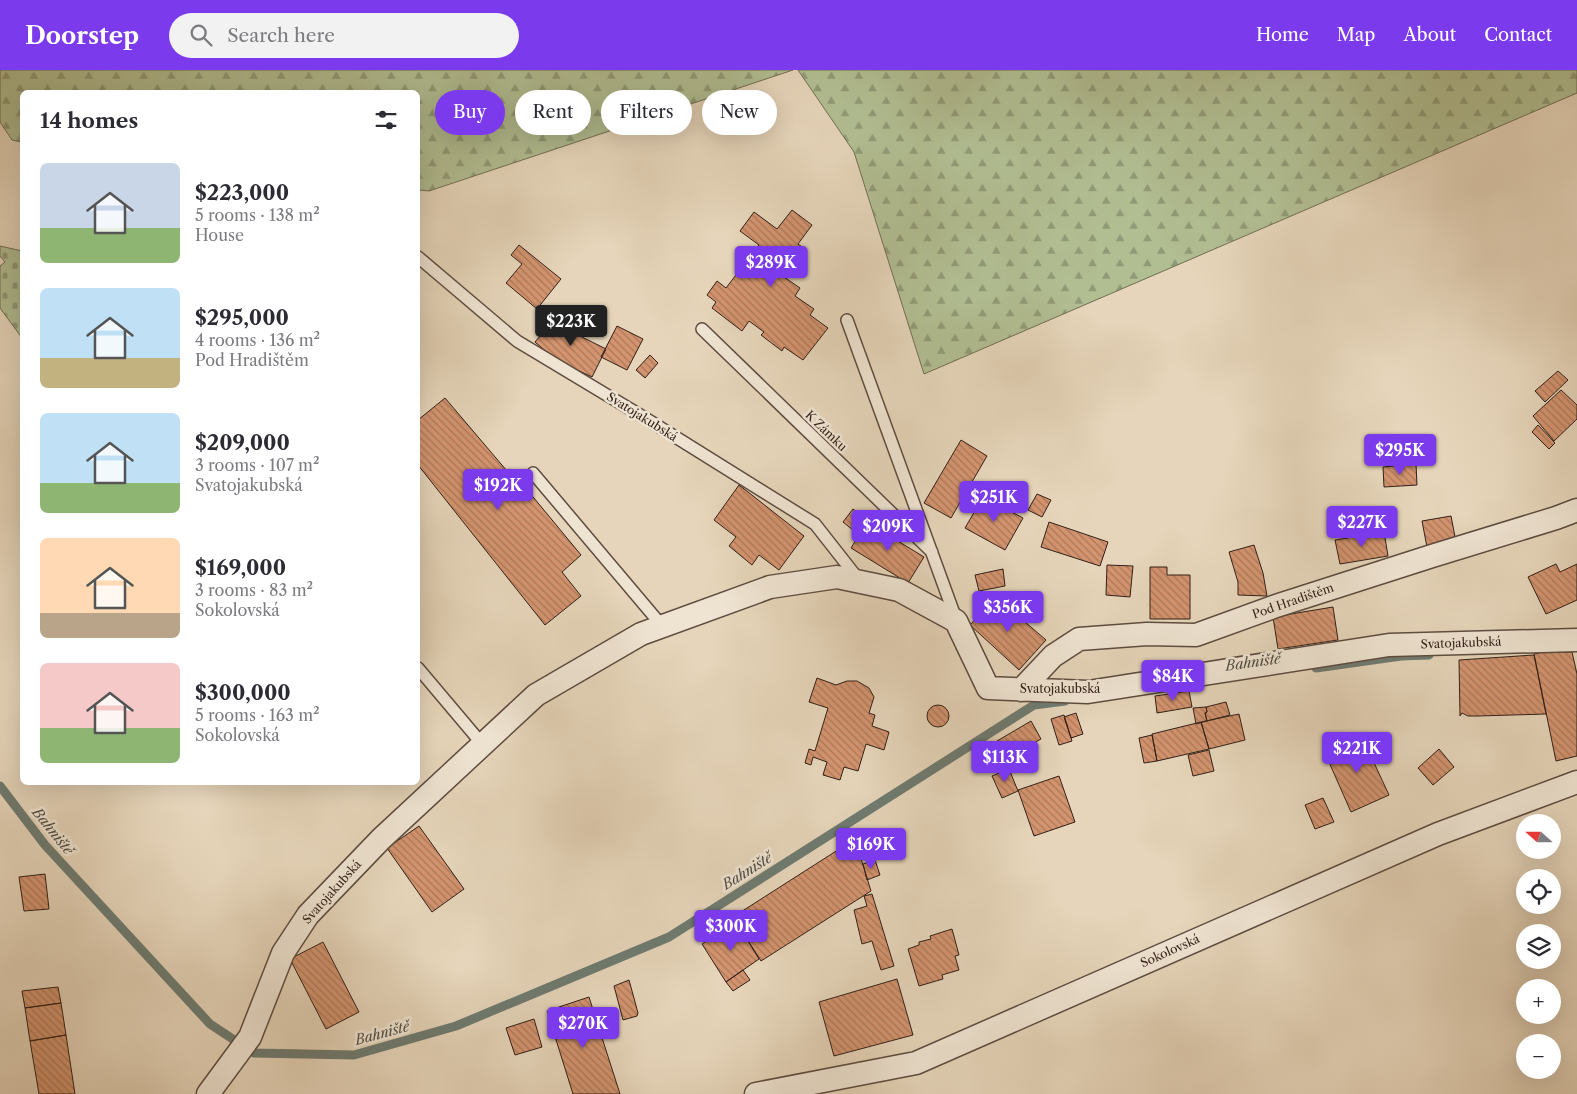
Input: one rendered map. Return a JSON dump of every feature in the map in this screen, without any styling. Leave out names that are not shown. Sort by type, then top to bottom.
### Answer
[{"type":"street","name":"Pod Hradištěm","points":[[1021,690],[1053,656],[1079,639],[1146,634],[1196,635],[1276,606],[1577,510]]},
{"type":"street","name":"Svatojakubská","points":[[208,1094],[250,1037],[283,953],[308,915],[381,839],[536,695],[642,634],[770,587],[837,577],[899,590],[956,620],[988,688],[1088,692],[1389,646],[1577,640]]},
{"type":"street","name":"Sokolovská","points":[[756,1094],[916,1063],[1438,834],[1577,782]]},
{"type":"lane","name":"Svatojakubská","points":[[420,259],[517,341],[645,418],[814,524],[860,582]]},
{"type":"lane","points":[[847,320],[956,620]]},
{"type":"lane","name":"K Zámku","points":[[702,329],[932,552]]},
{"type":"lane","points":[[533,473],[663,627]]},
{"type":"lane","points":[[420,670],[482,745]]},
{"type":"green space","points":[[0,70],[793,70],[733,90],[702,90],[702,100],[692,104],[692,90],[601,90],[601,134],[429,191],[420,190],[420,90],[20,90],[20,142],[12,140],[0,122]]},
{"type":"green space","points":[[798,70],[1577,70],[1577,93],[924,374],[854,152]]},
{"type":"green space","points":[[0,246],[20,251],[20,335],[0,308],[0,266],[5,262],[0,256]]},
{"type":"building","points":[[792,210],[812,225],[798,244],[805,249],[784,277],[800,288],[795,296],[814,309],[810,315],[828,328],[803,360],[784,347],[782,351],[761,335],[764,332],[749,321],[742,331],[712,308],[716,302],[707,295],[717,281],[726,288],[759,245],[740,231],[754,212],[777,229]]},
{"type":"building","points":[[519,245],[561,279],[537,309],[506,283],[522,264],[511,255]]},
{"type":"building","points":[[558,315],[573,329],[572,332],[606,349],[592,377],[556,360],[535,342]]},
{"type":"building","points":[[617,326],[643,339],[627,370],[601,357]]},
{"type":"building","points":[[650,355],[658,363],[645,378],[636,370]]},
{"type":"building","points":[[1558,371],[1568,380],[1545,402],[1535,391]]},
{"type":"building","points":[[1561,390],[1577,405],[1577,419],[1554,441],[1533,416]]},
{"type":"building","points":[[445,398],[507,471],[510,469],[581,555],[562,572],[581,596],[545,625],[420,468],[420,418]]},
{"type":"building","points":[[1538,425],[1555,443],[1549,449],[1532,432]]},
{"type":"building","points":[[961,440],[987,456],[951,518],[924,503]]},
{"type":"building","points":[[1416,464],[1417,485],[1384,487],[1383,467]]},
{"type":"building","points":[[739,485],[804,536],[779,570],[759,555],[752,565],[729,546],[736,537],[714,520]]},
{"type":"building","points":[[1037,494],[1051,500],[1042,517],[1028,510]]},
{"type":"building","points":[[983,497],[1023,518],[1005,550],[965,528]]},
{"type":"building","points":[[853,509],[869,521],[859,535],[843,522]]},
{"type":"building","points":[[1451,516],[1456,542],[1427,547],[1422,521]]},
{"type":"building","points":[[867,522],[924,557],[908,583],[851,548]]},
{"type":"building","points":[[1049,522],[1108,542],[1100,566],[1041,547]]},
{"type":"building","points":[[1384,532],[1388,556],[1340,564],[1335,540]]},
{"type":"building","points":[[1254,545],[1263,573],[1267,596],[1238,595],[1238,582],[1229,552]]},
{"type":"building","points":[[1556,564],[1560,572],[1577,564],[1577,600],[1546,614],[1528,577]]},
{"type":"building","points":[[1107,565],[1133,566],[1130,597],[1106,595]]},
{"type":"building","points":[[1150,567],[1167,567],[1167,575],[1190,575],[1190,619],[1150,619]]},
{"type":"building","points":[[1003,569],[1005,586],[979,591],[975,575]]},
{"type":"building","points":[[996,597],[1046,640],[1019,670],[970,625]]},
{"type":"building","points":[[1333,607],[1338,640],[1278,649],[1273,617]]},
{"type":"building","points":[[1543,652],[1572,652],[1577,674],[1577,756],[1556,761],[1534,654]]},
{"type":"building","points":[[1534,655],[1546,714],[1468,716],[1462,713],[1460,716],[1459,660]]},
{"type":"building","points":[[817,678],[836,685],[847,681],[857,681],[869,688],[874,697],[869,713],[875,715],[872,726],[889,732],[884,750],[866,744],[858,771],[844,767],[840,780],[823,775],[827,762],[813,757],[811,765],[805,763],[809,749],[815,751],[828,708],[809,702]]},
{"type":"building","points":[[1189,691],[1192,707],[1157,713],[1155,696]]},
{"type":"building","points":[[1226,702],[1230,715],[1207,721],[1206,707]]},
{"type":"building","points":[[938,705],[946,708],[949,716],[946,724],[938,727],[930,724],[927,716],[930,708]]},
{"type":"building","points":[[1206,707],[1207,721],[1196,724],[1193,708]]},
{"type":"building","points":[[1076,713],[1083,734],[1071,738],[1064,717]]},
{"type":"building","points":[[1239,714],[1245,740],[1209,749],[1201,722]]},
{"type":"building","points":[[1064,715],[1072,741],[1059,745],[1051,719]]},
{"type":"building","points":[[1031,721],[1041,739],[1007,758],[997,741]]},
{"type":"building","points":[[1201,722],[1209,749],[1157,761],[1152,734]]},
{"type":"building","points":[[1152,735],[1157,761],[1144,763],[1139,738]]},
{"type":"building","points":[[1362,737],[1389,795],[1351,812],[1325,753]]},
{"type":"building","points":[[1439,749],[1454,767],[1433,785],[1418,768]]},
{"type":"building","points":[[1209,750],[1214,771],[1193,776],[1188,755]]},
{"type":"building","points":[[1009,769],[1018,791],[1002,798],[992,776]]},
{"type":"building","points":[[1059,776],[1075,822],[1034,836],[1018,790]]},
{"type":"building","points":[[1323,798],[1334,822],[1315,829],[1305,805]]},
{"type":"building","points":[[419,826],[464,889],[432,912],[387,848]]},
{"type":"building","points":[[855,839],[871,891],[761,961],[733,917]]},
{"type":"building","points":[[875,860],[880,875],[867,880],[863,864]]},
{"type":"building","points":[[45,874],[49,909],[24,911],[19,877]]},
{"type":"building","points":[[872,894],[894,966],[881,970],[872,941],[862,944],[854,910],[867,906],[864,896]]},
{"type":"building","points":[[736,922],[759,959],[726,982],[702,944]]},
{"type":"building","points":[[952,929],[959,955],[955,956],[959,970],[942,975],[943,979],[919,986],[908,949],[919,945],[919,942],[931,939],[930,936]]},
{"type":"building","points":[[323,942],[359,1012],[326,1029],[290,959]]},
{"type":"building","points":[[743,970],[750,980],[733,991],[726,982]]},
{"type":"building","points":[[897,979],[913,1035],[834,1056],[819,1002]]},
{"type":"building","points":[[629,980],[638,1013],[637,1016],[623,1020],[614,986]]},
{"type":"building","points":[[58,987],[61,1003],[25,1008],[22,991]]},
{"type":"building","points":[[589,997],[620,1094],[573,1094],[547,1011]]},
{"type":"building","points":[[61,1003],[66,1035],[30,1041],[25,1008]]},
{"type":"building","points":[[534,1019],[542,1047],[515,1055],[506,1028]]},
{"type":"building","points":[[66,1035],[75,1094],[39,1094],[30,1041]]},
{"type":"waterway","name":"Bahniště","points":[[1316,668],[1401,656],[1429,655]]},
{"type":"waterway","name":"Bahniště","points":[[0,786],[45,845],[210,1024],[254,1053],[354,1055],[456,1026],[669,937],[1034,705],[1065,701]]}]
